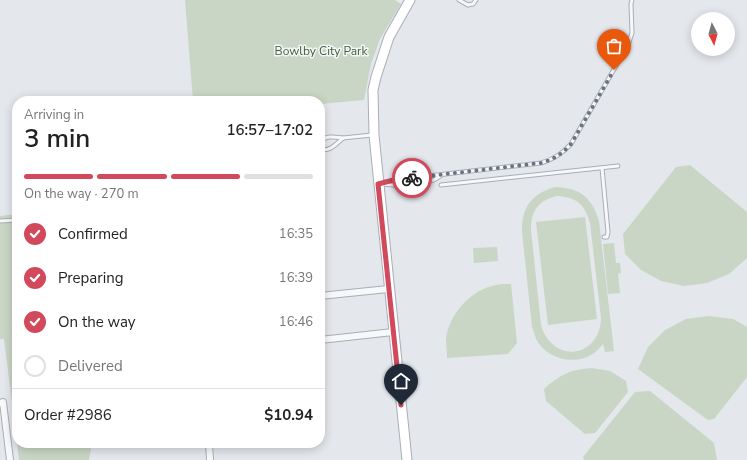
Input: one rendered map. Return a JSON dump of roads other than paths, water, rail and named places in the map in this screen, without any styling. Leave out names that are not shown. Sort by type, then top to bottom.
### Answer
[{"type":"main road","points":[[407,460],[378,184],[374,135],[373,90],[389,37],[410,0]]},
{"type":"street","points":[[325,295],[388,289]]},
{"type":"street","points":[[325,339],[393,332]]},
{"type":"street","points":[[2,403],[10,460]]},
{"type":"street","points":[[209,448],[210,460]]},
{"type":"lane","points":[[459,0],[468,5],[473,4],[476,0]]},
{"type":"lane","points":[[378,184],[394,180],[541,163],[553,159],[563,153],[571,144],[628,45],[632,33],[632,0]]},
{"type":"lane","points":[[325,138],[328,137],[343,138],[374,135]]},
{"type":"lane","points":[[325,150],[330,149],[343,138]]},
{"type":"lane","points":[[441,185],[618,166]]},
{"type":"lane","points":[[602,168],[608,232],[607,237],[604,237]]},
{"type":"lane","points":[[0,221],[12,220]]},
{"type":"park label","name":"Bowlby City Park","points":[[321,51]]}]
